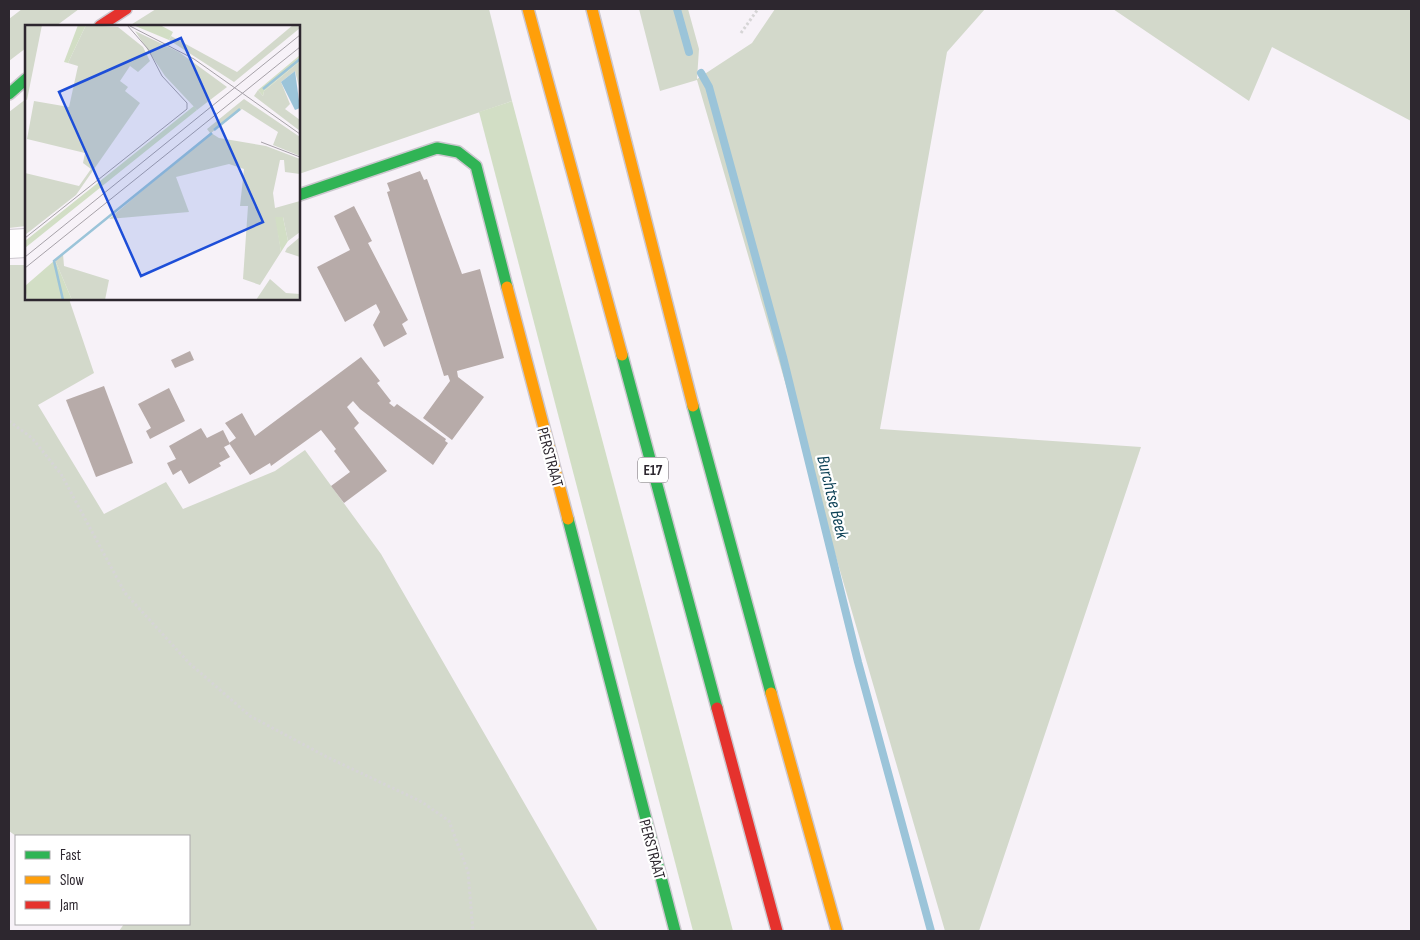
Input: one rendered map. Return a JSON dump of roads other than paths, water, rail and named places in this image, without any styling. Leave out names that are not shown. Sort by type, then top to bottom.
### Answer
[{"type":"main road","points":[[102,25],[126,9]]},
{"type":"main road","name":"E17","points":[[528,9],[777,931]]},
{"type":"main road","points":[[592,9],[710,472],[837,931]]},
{"type":"main road","points":[[9,94],[25,80]]},
{"type":"main road","name":"PERSTRAAT","points":[[300,195],[437,148],[458,152],[476,166],[675,931]]},
{"type":"street","points":[[9,244],[25,244]]},
{"type":"waterway","name":"Burchtse Beek","points":[[677,9],[689,52]]},
{"type":"waterway","name":"Burchtse Beek","points":[[701,73],[709,87],[783,357],[858,662],[931,931]]}]
